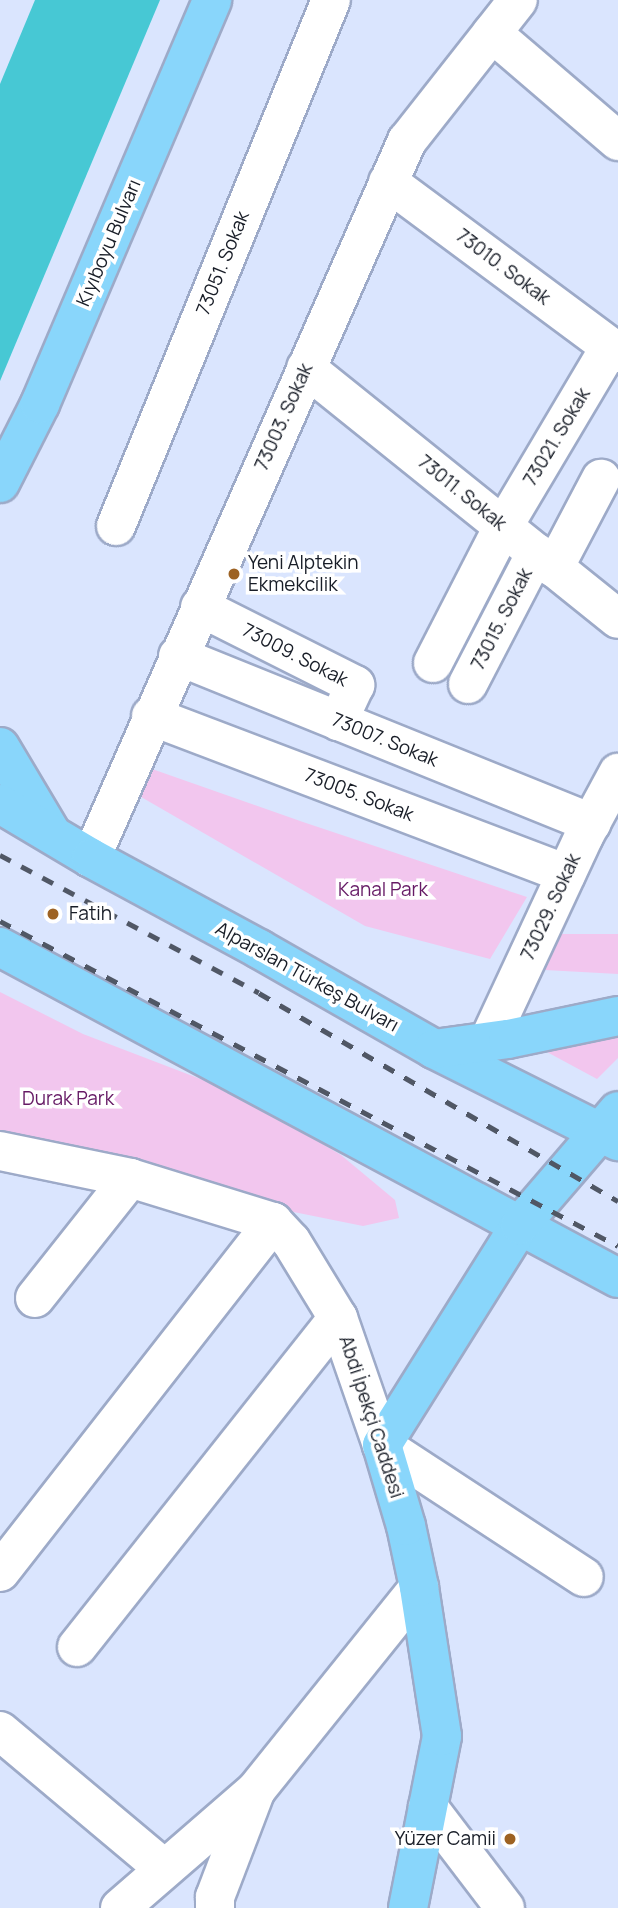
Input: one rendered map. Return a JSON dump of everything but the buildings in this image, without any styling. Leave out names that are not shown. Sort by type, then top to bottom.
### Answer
[{"type":"main road","name":"Kıyıboyu Bulvarı","points":[[0,483],[40,404],[212,0]]},
{"type":"main road","points":[[0,747],[52,836]]},
{"type":"main road","name":"Alparslan Türkeş Bulvarı","points":[[0,804],[90,858],[259,949],[434,1049],[612,1128]]},
{"type":"main road","points":[[0,947],[16,959],[618,1278]]},
{"type":"main road","points":[[434,1049],[488,1042],[618,1016]]},
{"type":"main road","points":[[382,1445],[520,1225],[612,1128]]},
{"type":"main road","name":"Abdi İpekçi Caddesi","points":[[382,1445],[406,1525],[419,1587],[442,1737],[408,1908]]},
{"type":"street","name":"73051. Sokak","points":[[116,526],[331,0]]},
{"type":"street","name":"73003. Sokak","points":[[90,858],[407,141],[518,0]]},
{"type":"street","points":[[492,33],[618,141]]},
{"type":"street","name":"73010. Sokak","points":[[388,182],[614,350]]},
{"type":"street","name":"73021. Sokak","points":[[432,663],[503,527],[614,350]]},
{"type":"street","name":"73011. Sokak","points":[[306,368],[618,619]]},
{"type":"street","name":"73015. Sokak","points":[[468,684],[545,560],[601,479]]},
{"type":"street","name":"73009. Sokak","points":[[200,607],[355,685],[338,721]]},
{"type":"street","name":"73007. Sokak","points":[[178,656],[592,822]]},
{"type":"street","name":"73005. Sokak","points":[[151,716],[566,874]]},
{"type":"street","name":"73029. Sokak","points":[[488,1042],[566,874],[618,773]]},
{"type":"street","points":[[0,1151],[130,1178],[273,1222],[0,1572]]},
{"type":"street","points":[[35,1298],[130,1178]]},
{"type":"street","name":"Abdi İpekçi Caddesi","points":[[273,1222],[290,1241],[338,1318],[382,1445]]},
{"type":"street","points":[[77,1647],[338,1318]]},
{"type":"street","points":[[382,1445],[584,1577]]},
{"type":"street","points":[[120,1908],[256,1790],[419,1587]]},
{"type":"street","points":[[0,1731],[163,1868]]},
{"type":"street","points":[[215,1908],[215,1897],[256,1790]]},
{"type":"street","points":[[428,1807],[505,1908]]},
{"type":"green space","name":"Kanal Park","points":[[135,763],[527,897],[490,959],[365,926],[129,790]]},
{"type":"green space","points":[[558,934],[618,934],[618,974],[527,969]]},
{"type":"green space","name":"Durak Park","points":[[0,992],[83,1034],[237,1093],[341,1155],[395,1200],[399,1218],[363,1226],[32,1159],[0,1143]]},
{"type":"green space","points":[[484,1018],[618,1031],[618,1058],[597,1079]]},
{"type":"water","points":[[35,0],[160,0],[0,381],[0,84]]},
{"type":"railway","points":[[0,855],[259,993],[618,1201]]},
{"type":"railway","points":[[0,921],[618,1246]]},
{"type":"place","name":"Yeni Alptekin Ekmekcilik","points":[[234,574]]},
{"type":"place","name":"Fatih","points":[[53,914]]},
{"type":"place","name":"Yüzer Camii","points":[[510,1839]]}]
